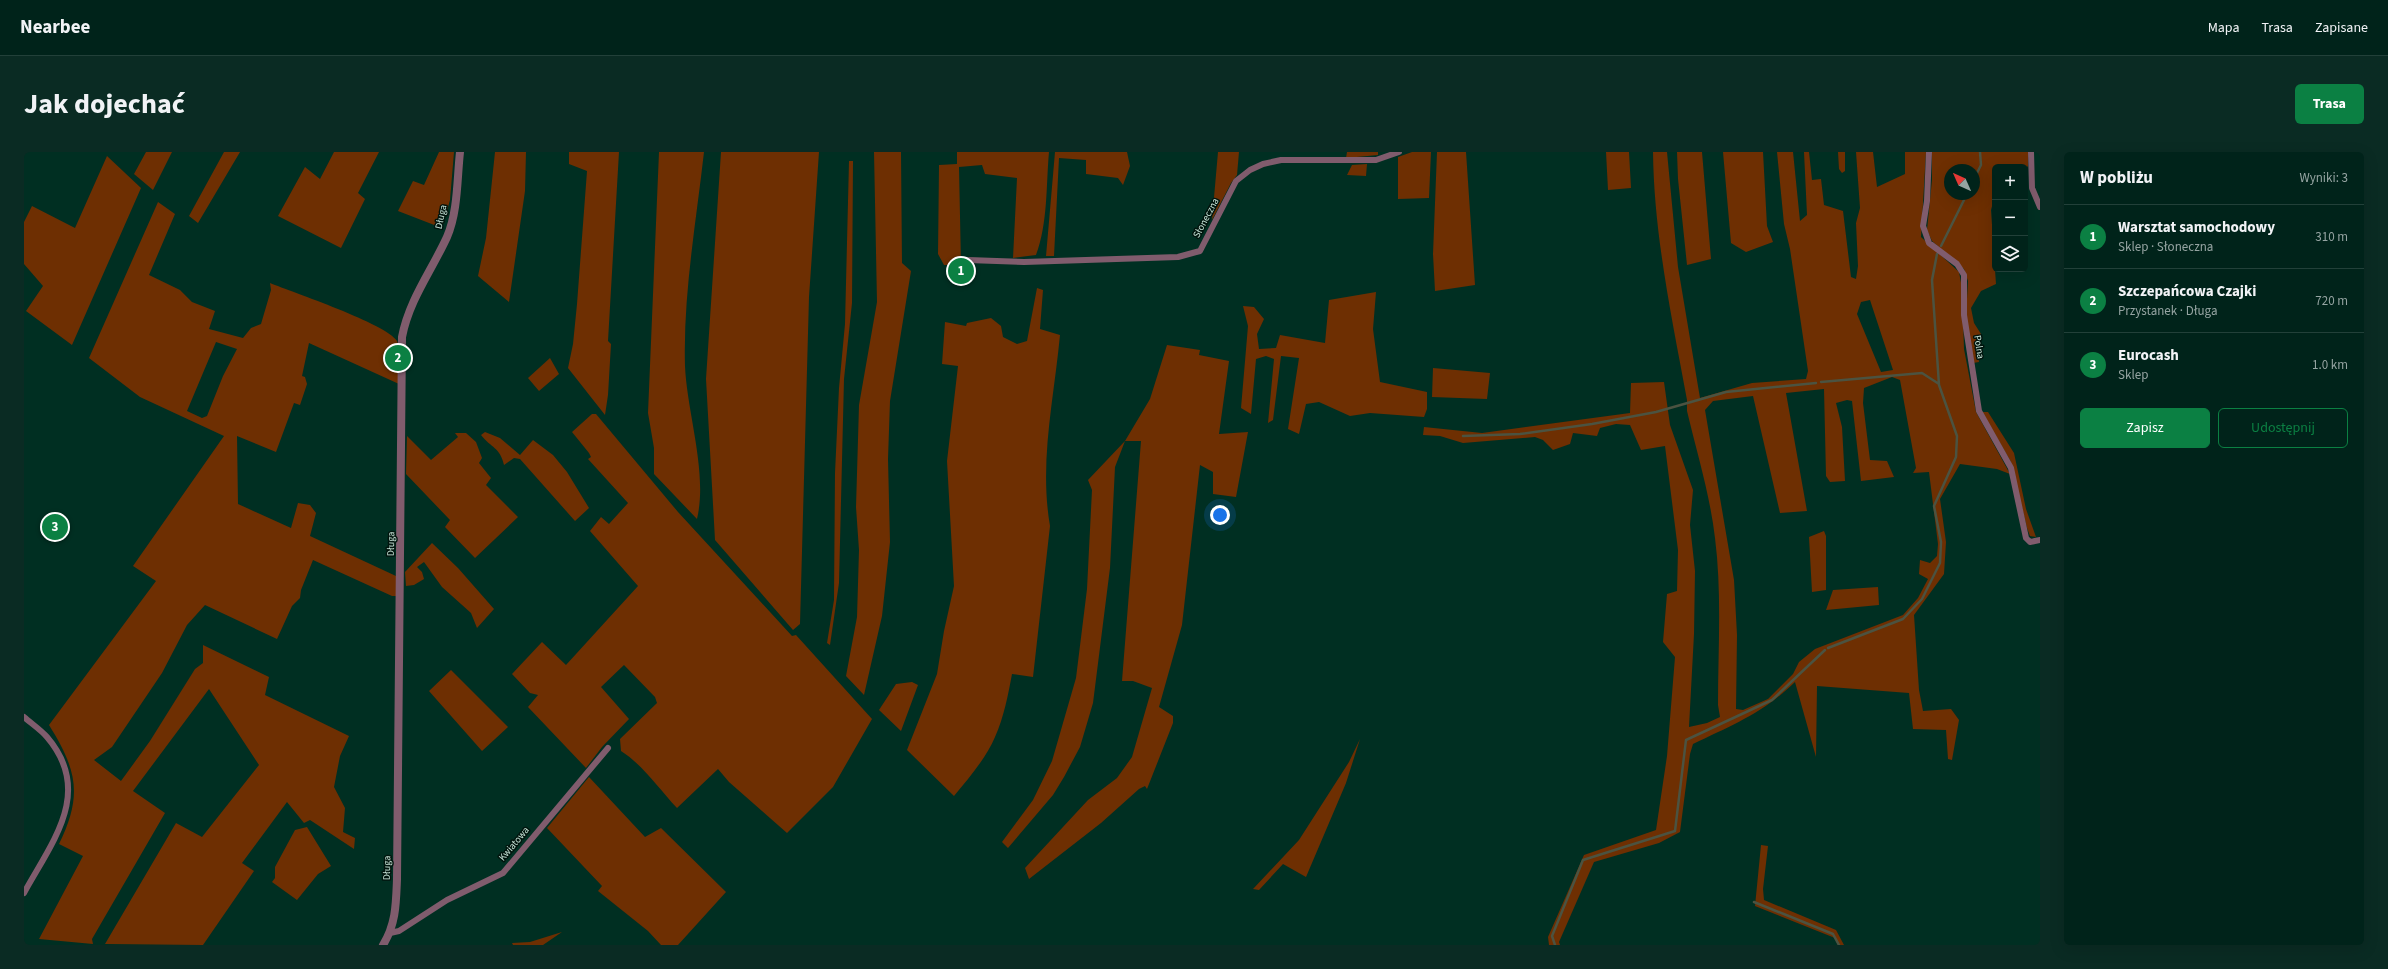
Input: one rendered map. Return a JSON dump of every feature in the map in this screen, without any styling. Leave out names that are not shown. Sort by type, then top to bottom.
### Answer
[{"type":"street","name":"Długa","points":[[383,945],[390,933],[395,918],[397,879],[402,337],[405,320],[448,236],[453,214],[460,152]]},
{"type":"street","name":"Słoneczna","points":[[968,260],[1024,262],[1178,257],[1200,251],[1236,181],[1256,167],[1281,160],[1376,160],[1399,152]]},
{"type":"street","name":"Polna","points":[[1929,152],[1927,200],[1923,226],[1929,243],[1957,264],[1964,276],[1964,315],[1979,411],[2010,468],[2026,538],[2030,542],[2040,540]]},
{"type":"street","points":[[2032,152],[2032,188],[2040,207]]},
{"type":"street","points":[[24,717],[46,736],[57,751],[66,772],[68,785],[66,814],[24,893]]},
{"type":"street","name":"Kwiatowa","points":[[390,933],[399,931],[447,900],[503,873],[608,748]]},
{"type":"shaded area","points":[[146,152],[172,152],[153,190],[134,174]]},
{"type":"shaded area","points":[[224,152],[240,152],[198,223],[189,216]]},
{"type":"shaded area","points":[[334,152],[379,152],[358,193],[365,199],[341,248],[278,216],[305,167],[320,179]]},
{"type":"shaded area","points":[[439,152],[454,152],[450,200],[442,228],[398,211],[413,181],[424,185]]},
{"type":"shaded area","points":[[495,152],[526,152],[525,191],[509,302],[478,276],[486,238]]},
{"type":"shaded area","points":[[569,152],[619,152],[608,341],[611,344],[608,395],[605,415],[568,368],[573,344],[577,304],[587,171],[569,164]]},
{"type":"shaded area","points":[[659,152],[704,152],[688,286],[685,339],[685,366],[689,403],[699,463],[700,501],[697,519],[654,474],[654,448],[648,413]]},
{"type":"shaded area","points":[[721,152],[819,152],[809,297],[800,624],[793,630],[715,540],[706,379]]},
{"type":"shaded area","points":[[874,152],[901,152],[902,263],[911,271],[890,401],[888,459],[890,542],[882,616],[864,695],[846,676],[857,617],[859,550],[856,507],[859,405],[877,302]]},
{"type":"shaded area","points":[[957,152],[1049,152],[1045,217],[1036,255],[1013,258],[1017,178],[985,174],[982,165],[959,167],[961,265],[944,265],[938,254],[939,165],[957,164]]},
{"type":"shaded area","points":[[1055,152],[1127,152],[1130,166],[1123,185],[1118,178],[1086,174],[1086,160],[1059,158],[1054,256],[1046,256]]},
{"type":"shaded area","points":[[1218,152],[1239,152],[1237,175],[1231,183],[1212,220]]},
{"type":"shaded area","points":[[1347,152],[1378,152],[1378,155],[1346,158]]},
{"type":"shaded area","points":[[1412,152],[1431,152],[1429,198],[1398,199],[1398,157]]},
{"type":"shaded area","points":[[1437,152],[1466,152],[1475,285],[1435,291],[1433,254]]},
{"type":"shaded area","points":[[1606,152],[1629,152],[1631,188],[1608,190]]},
{"type":"shaded area","points":[[1653,152],[1667,152],[1678,267],[1700,398],[1752,383],[1806,379],[1808,371],[1790,249],[1784,224],[1777,152],[1793,152],[1800,221],[1807,215],[1804,152],[1809,152],[1812,180],[1821,179],[1824,205],[1843,211],[1851,277],[1856,279],[1858,266],[1856,223],[1860,208],[1856,152],[1873,152],[1877,187],[1905,174],[1905,152],[1926,152],[1921,237],[1959,272],[1962,288],[1964,349],[1976,412],[2010,474],[1997,469],[1960,464],[1940,499],[1946,542],[1944,574],[1914,615],[1919,690],[1923,711],[1951,709],[1959,720],[1952,760],[1948,759],[1946,730],[1913,729],[1909,693],[1817,686],[1816,757],[1795,682],[1771,702],[1747,718],[1693,744],[1690,754],[1680,832],[1659,843],[1594,862],[1559,942],[1560,945],[1549,945],[1548,937],[1584,855],[1656,830],[1667,756],[1675,657],[1663,642],[1667,594],[1677,591],[1678,550],[1665,446],[1641,450],[1630,425],[1616,424],[1600,428],[1597,436],[1573,433],[1570,444],[1553,450],[1543,440],[1535,437],[1463,443],[1440,436],[1423,435],[1424,427],[1482,433],[1630,413],[1631,383],[1664,382],[1670,425],[1693,490],[1690,525],[1695,571],[1694,634],[1689,727],[1707,723],[1720,717],[1718,705],[1719,601],[1715,538],[1707,490],[1687,411],[1687,400],[1660,246],[1654,183]],"holes":[[[1870,300],[1893,370],[1881,372],[1857,314],[1861,302]],[[1892,377],[1900,380],[1916,468],[1913,473],[1929,472],[1938,544],[1937,556],[1930,563],[1920,560],[1919,574],[1928,579],[1918,598],[1903,615],[1815,649],[1799,662],[1793,674],[1768,699],[1743,710],[1736,709],[1737,635],[1734,580],[1705,410],[1713,401],[1753,396],[1780,513],[1807,511],[1786,393],[1824,389],[1826,476],[1830,482],[1845,481],[1842,427],[1836,403],[1847,400],[1852,401],[1861,481],[1894,477],[1887,461],[1870,460],[1863,403],[1864,388]]]},
{"type":"shaded area","points":[[1677,152],[1702,152],[1711,259],[1687,265],[1678,179]]},
{"type":"shaded area","points":[[1723,152],[1763,152],[1767,226],[1773,242],[1746,252],[1731,243]]},
{"type":"shaded area","points":[[1838,152],[1845,152],[1845,171],[1842,173],[1839,169]]},
{"type":"shaded area","points":[[1932,152],[2028,152],[2028,164],[1992,164],[1992,272],[1995,272],[1996,284],[1981,291],[1971,308],[1974,323],[1981,334],[1977,346],[1979,362],[1973,363],[1966,316],[1968,281],[1964,269],[1932,241],[1927,230],[1932,180]]},
{"type":"shaded area","points":[[107,156],[141,188],[72,345],[26,311],[43,286],[24,264],[24,222],[32,206],[75,228]]},
{"type":"shaded area","points":[[849,161],[853,161],[852,303],[844,379],[839,583],[830,645],[827,643],[834,600],[835,473],[839,388],[845,324]]},
{"type":"shaded area","points":[[1367,164],[1366,176],[1347,175],[1352,165]]},
{"type":"shaded area","points":[[158,202],[175,214],[149,275],[180,290],[192,302],[215,311],[209,329],[243,338],[251,328],[261,324],[271,290],[270,283],[338,309],[376,326],[390,334],[397,341],[398,345],[399,384],[309,343],[302,376],[305,377],[307,384],[300,405],[294,403],[276,452],[237,436],[238,504],[291,528],[298,503],[310,505],[316,513],[310,536],[396,576],[397,596],[392,596],[313,560],[301,590],[300,598],[292,606],[277,639],[205,605],[187,625],[162,673],[112,747],[94,760],[121,781],[150,741],[195,669],[203,663],[203,645],[269,677],[265,695],[349,736],[340,756],[334,787],[345,808],[343,832],[355,838],[354,849],[310,820],[304,823],[287,802],[242,863],[254,871],[203,945],[105,944],[176,823],[202,837],[259,765],[209,689],[133,791],[165,813],[92,939],[93,944],[39,939],[83,856],[59,844],[67,827],[72,811],[74,783],[66,756],[49,725],[156,581],[133,566],[224,436],[140,397],[89,358]],"holes":[[[216,342],[237,349],[223,376],[207,416],[202,418],[187,411]]]},
{"type":"shaded area","points":[[1037,288],[1043,290],[1040,329],[1060,335],[1047,454],[1047,502],[1050,526],[1033,677],[1012,674],[1003,714],[995,737],[982,760],[954,796],[907,750],[937,674],[944,631],[954,586],[947,461],[958,366],[942,364],[945,322],[966,326],[967,323],[991,318],[1001,326],[1003,337],[1017,344],[1027,341]]},
{"type":"shaded area","points":[[1376,292],[1373,329],[1380,382],[1427,392],[1427,409],[1424,417],[1370,413],[1350,416],[1319,402],[1306,404],[1299,434],[1288,429],[1299,358],[1281,356],[1273,420],[1268,423],[1274,359],[1266,356],[1256,359],[1251,414],[1241,408],[1248,326],[1243,306],[1254,307],[1264,319],[1257,334],[1259,349],[1276,348],[1280,335],[1325,343],[1329,300]]},
{"type":"shaded area","points":[[1167,345],[1200,350],[1199,355],[1229,361],[1219,434],[1248,432],[1236,497],[1213,494],[1213,472],[1200,465],[1182,625],[1159,707],[1173,716],[1173,723],[1147,789],[1145,786],[1139,789],[1101,823],[1029,879],[1025,868],[1088,800],[1117,778],[1132,757],[1152,688],[1133,681],[1122,681],[1141,441],[1125,441],[1150,399]]},
{"type":"shaded area","points":[[550,358],[559,374],[539,391],[528,378]]},
{"type":"shaded area","points":[[1433,368],[1490,373],[1487,399],[1432,397]]},
{"type":"shaded area","points":[[1982,412],[1988,412],[2014,453],[2026,509],[2036,537],[2030,536],[2027,528],[2011,462]]},
{"type":"shaded area","points":[[592,414],[596,414],[678,512],[792,636],[796,635],[872,719],[833,787],[787,833],[729,782],[718,769],[677,808],[644,770],[621,751],[620,739],[657,703],[655,697],[624,665],[601,687],[629,719],[602,747],[586,768],[528,707],[538,695],[530,693],[512,674],[542,642],[566,665],[638,586],[590,531],[601,517],[609,524],[628,503],[588,459],[591,457],[589,453],[572,432]]},
{"type":"shaded area","points":[[485,432],[500,438],[520,455],[533,440],[553,455],[567,472],[589,508],[575,521],[520,459],[514,458],[504,465],[498,451],[481,435]]},
{"type":"shaded area","points":[[455,433],[466,433],[476,442],[482,458],[479,463],[491,478],[486,485],[518,517],[475,558],[445,527],[450,520],[406,474],[407,436],[431,460],[458,437]]},
{"type":"shaded area","points":[[1125,441],[1115,467],[1110,568],[1093,703],[1080,747],[1064,777],[1053,795],[1008,848],[1002,842],[1033,800],[1052,761],[1076,678],[1087,589],[1092,490],[1088,480]]},
{"type":"shaded area","points":[[1824,531],[1826,536],[1826,590],[1812,592],[1809,537]]},
{"type":"shaded area","points":[[432,543],[458,568],[494,609],[477,628],[471,613],[442,587],[424,562],[417,567],[422,572],[424,579],[414,585],[406,586],[405,572]]},
{"type":"shaded area","points":[[1878,587],[1879,605],[1826,610],[1833,590]]},
{"type":"shaded area","points":[[451,670],[508,727],[482,751],[429,691]]},
{"type":"shaded area","points":[[912,682],[918,685],[901,731],[879,710],[896,684]]},
{"type":"shaded area","points":[[1360,739],[1346,783],[1306,877],[1283,864],[1259,890],[1253,889],[1299,840],[1349,762]]},
{"type":"shaded area","points":[[589,777],[645,837],[661,828],[726,892],[678,945],[661,945],[648,931],[598,891],[602,886],[547,828]]},
{"type":"shaded area","points":[[307,827],[331,866],[318,874],[297,900],[272,882],[275,878],[275,867],[295,830]]},
{"type":"shaded area","points":[[1761,845],[1768,846],[1763,889],[1764,900],[1836,930],[1844,945],[1838,945],[1835,938],[1755,906]]},
{"type":"shaded area","points":[[562,932],[543,945],[513,945],[512,943],[530,942]]},
{"type":"waterway","points":[[1980,152],[1980,167]]},
{"type":"waterway","points":[[1941,246],[1964,200]]},
{"type":"waterway","points":[[1828,648],[1903,619],[1922,599],[1940,563],[1941,542],[1934,506],[1956,457],[1957,436],[1939,385],[1932,280],[1937,254]]},
{"type":"waterway","points":[[1821,382],[1922,373],[1939,384]]},
{"type":"waterway","points":[[1463,436],[1520,434],[1592,424],[1656,412],[1726,392],[1816,383]]},
{"type":"waterway","points":[[1555,945],[1552,936],[1583,860],[1675,831],[1686,740],[1772,700],[1825,650]]},
{"type":"waterway","points":[[1754,902],[1833,934],[1839,945]]},
{"type":"place","name":"Warsztat samochodowy","points":[[961,271]]},
{"type":"place","name":"Szczepańcowa Czajki","points":[[398,358]]},
{"type":"place","name":"Eurocash","points":[[55,527]]}]
